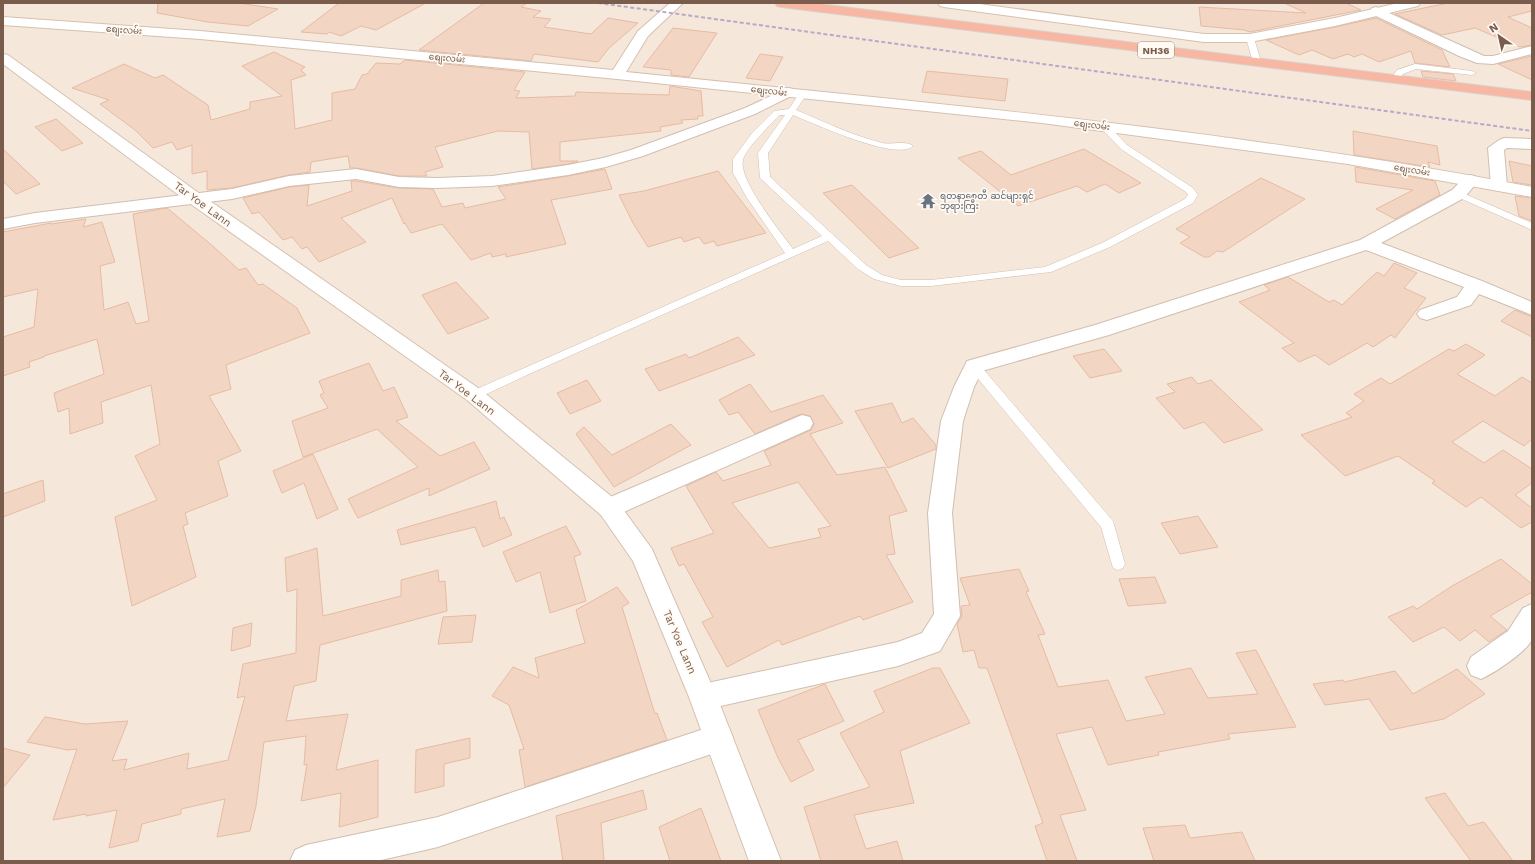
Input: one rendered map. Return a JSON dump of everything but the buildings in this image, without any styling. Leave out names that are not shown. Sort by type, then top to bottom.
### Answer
[{"type":"highway","name":"NH36","points":[[781,3],[1532,96]]},
{"type":"street","points":[[617,75],[643,34],[677,3]]},
{"type":"street","points":[[944,3],[1204,38],[1250,38],[1335,22],[1414,3]]},
{"type":"street","points":[[1376,11],[1482,60],[1493,60],[1532,50]]},
{"type":"street","name":"စျေးလမ်း","points":[[3,21],[200,35],[617,75],[1042,119],[1348,159],[1465,187],[1499,186],[1532,192]]},
{"type":"street","name":"Tar Yoe Lann","points":[[3,58],[194,198],[474,396],[609,508],[643,556],[703,697],[765,861]]},
{"type":"street","points":[[3,224],[35,218],[232,194],[289,181],[356,174],[399,182],[437,183],[492,181],[568,170],[606,162],[636,153],[795,93]]},
{"type":"street","points":[[1499,186],[1496,148],[1504,143],[1532,144]]},
{"type":"street","points":[[703,697],[898,654],[931,642],[947,616],[940,513],[952,422],[964,387],[974,366],[1102,330],[1366,244],[1465,187]]},
{"type":"street","points":[[1366,244],[1475,285],[1532,309]]},
{"type":"street","points":[[1428,314],[1464,301],[1475,285]]},
{"type":"street","points":[[609,508],[661,484],[758,444],[802,423]]},
{"type":"street","points":[[1481,666],[1517,639],[1532,616]]},
{"type":"street","points":[[306,861],[438,832],[719,738]]},
{"type":"lane","points":[[1250,38],[1257,62]]},
{"type":"lane","points":[[1395,79],[1400,72],[1415,66],[1472,73]]},
{"type":"lane","points":[[795,93],[791,111],[763,153],[765,178],[862,267],[878,277],[900,283],[931,283],[1047,270],[1106,246],[1189,201],[1193,195],[1190,190],[1124,147],[1105,127]]},
{"type":"lane","points":[[791,254],[752,198],[738,173],[738,159],[755,135],[777,113],[791,111],[862,140],[885,146],[908,146]]},
{"type":"lane","points":[[1465,187],[1532,227]]},
{"type":"lane","points":[[474,396],[525,371],[829,238]]},
{"type":"lane","points":[[974,366],[1108,525],[1118,564]]},
{"type":"shaded area","points":[[3,3],[1532,3],[1532,861],[3,861]]},
{"type":"railway","points":[[598,3],[1532,131]]},
{"type":"place","name":"ရတနာစေတီ ဆင်များရှင် ဘုရားကြီး","points":[[928,201]]}]
